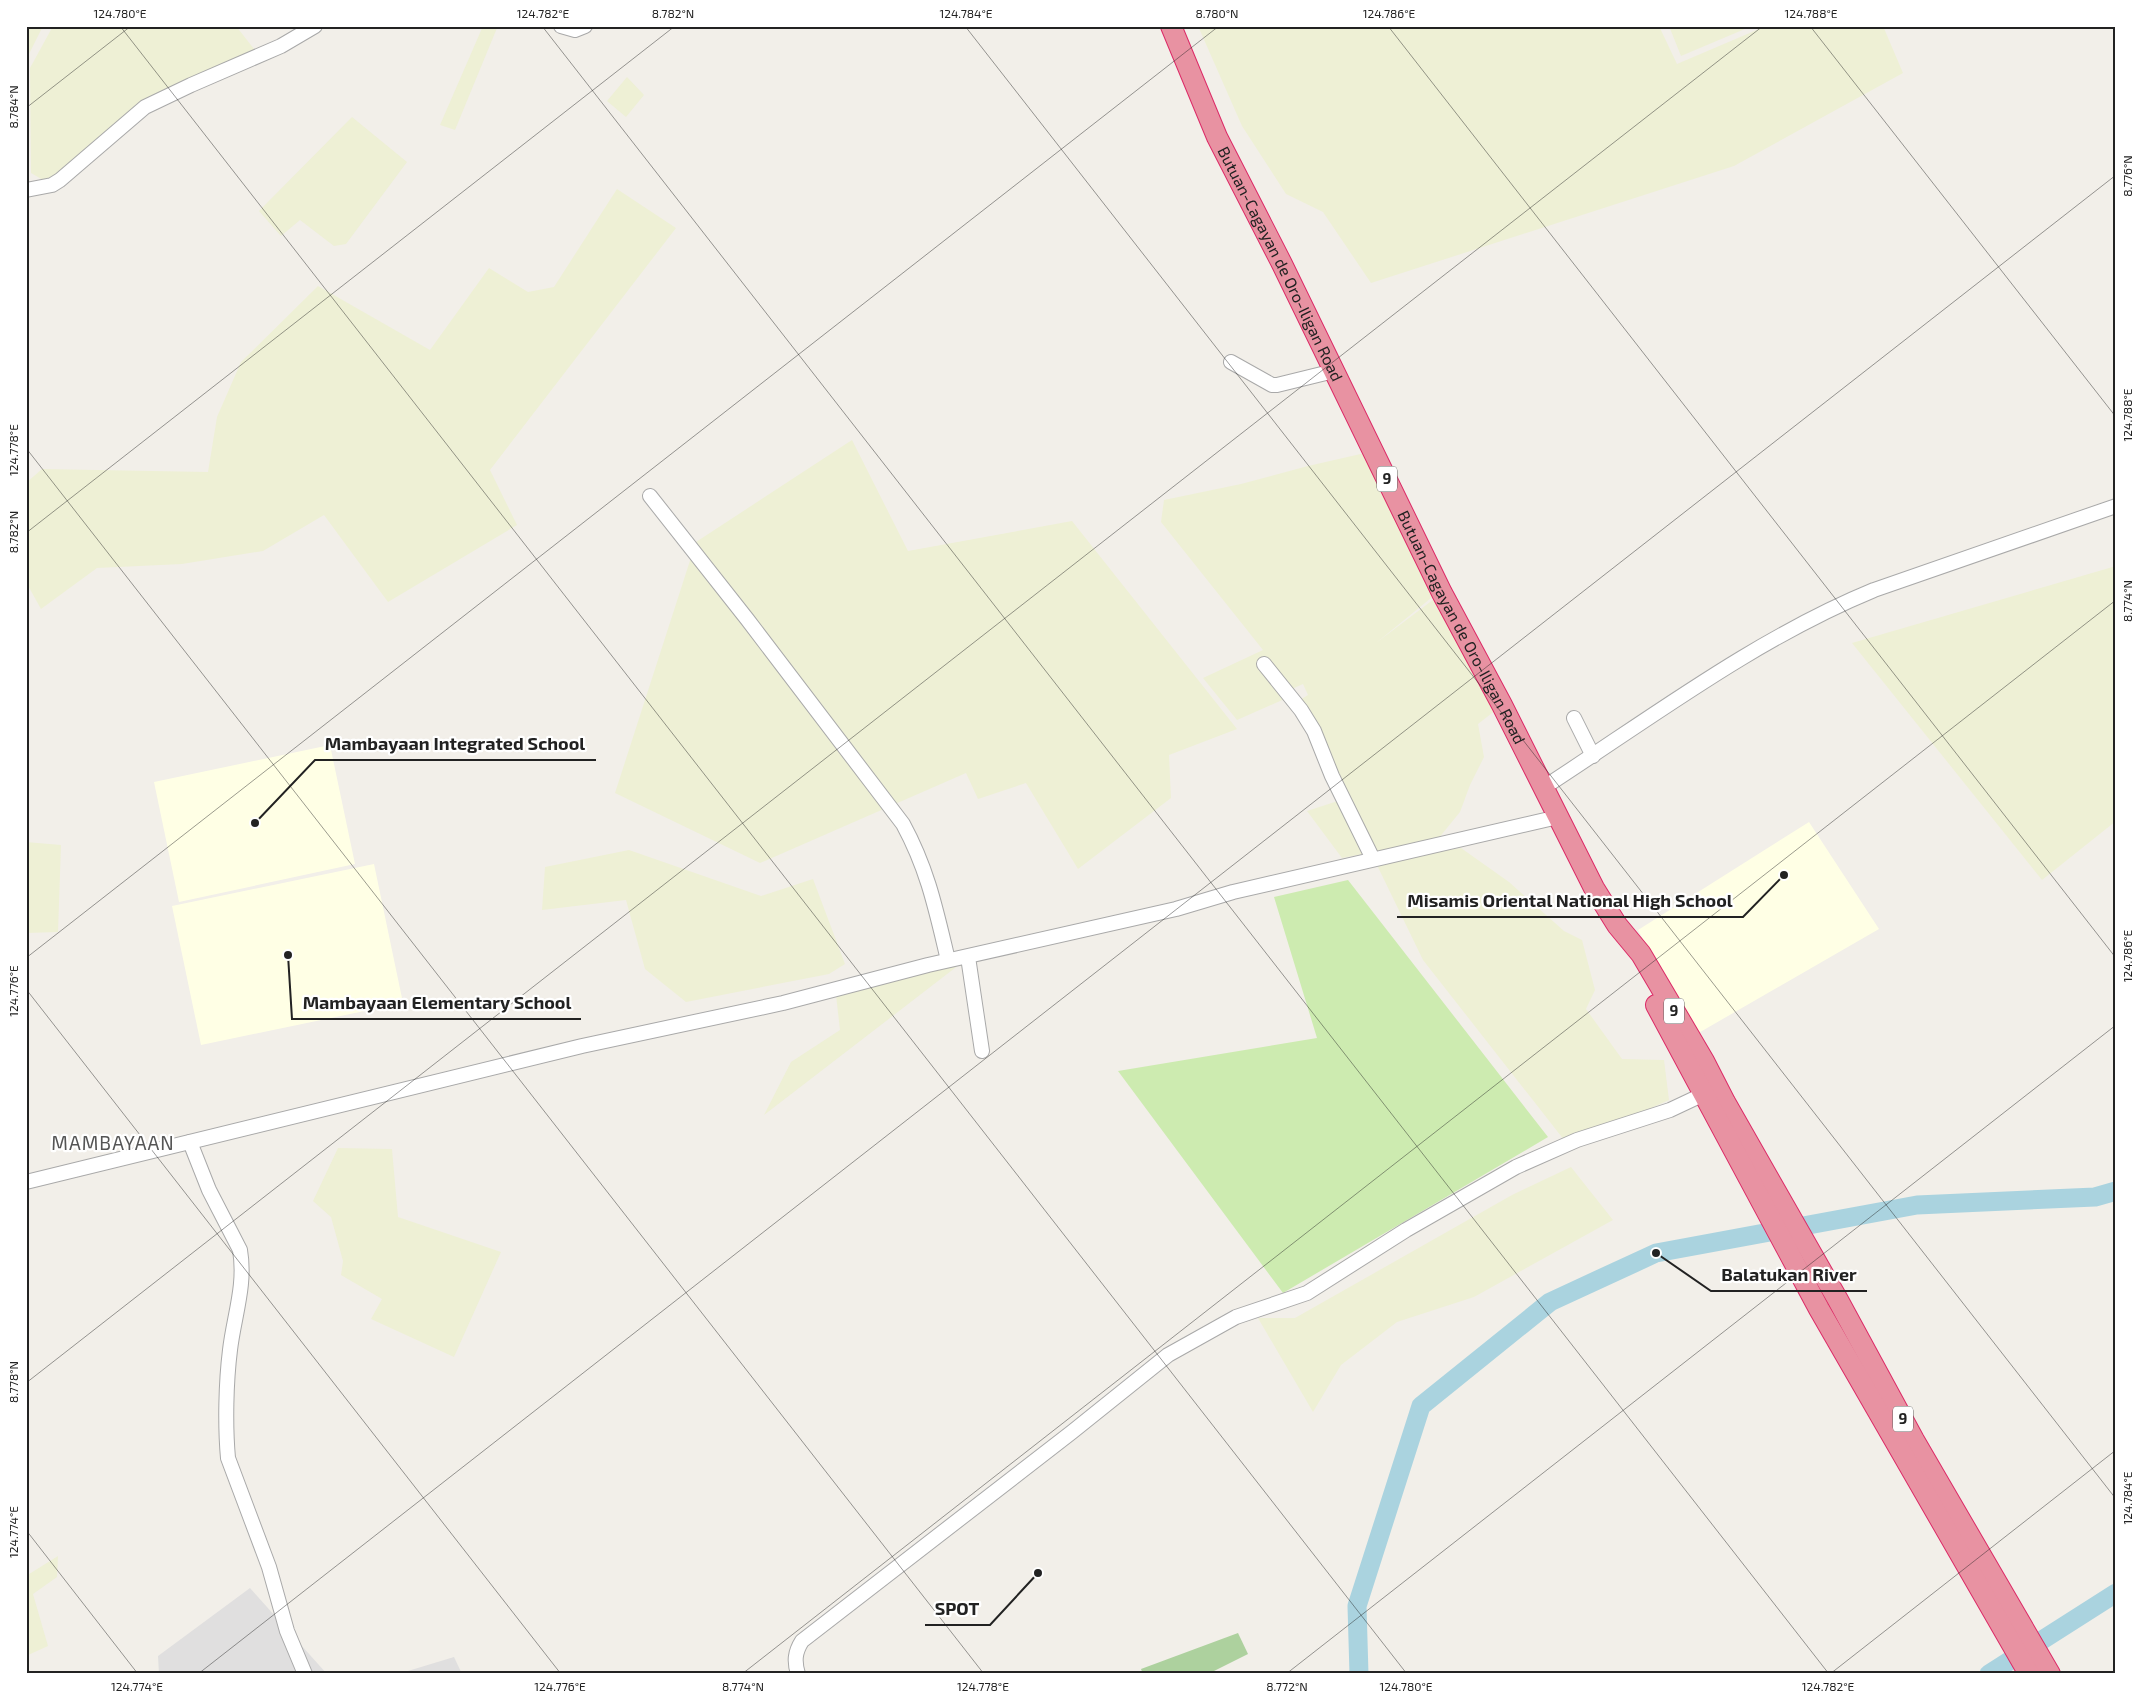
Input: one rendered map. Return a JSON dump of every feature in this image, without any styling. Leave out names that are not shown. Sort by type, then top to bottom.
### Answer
[{"type":"highway","name":"Butuan-Cagayan de Oro-Iligan Road","points":[[1171,26],[1217,137],[1442,593],[1594,888],[1617,925],[1641,954],[1704,1061],[1713,1101],[1819,1309],[1962,1539],[2050,1674]]},
{"type":"highway","name":"Butuan-Cagayan de Oro-Iligan Road","points":[[1713,1101],[1838,1300],[1914,1440],[2029,1674]]},
{"type":"street","points":[[26,190],[45,187],[60,180],[145,107],[281,46],[315,26]]},
{"type":"street","points":[[561,26],[575,30],[585,26]]},
{"type":"street","points":[[1231,362],[1272,385],[1334,371]]},
{"type":"street","points":[[650,496],[747,619],[903,824],[917,850],[932,891],[948,960]]},
{"type":"street","points":[[1543,788],[1759,647],[1840,604],[1882,587],[2116,506]]},
{"type":"street","points":[[1264,664],[1301,710],[1314,731],[1332,776],[1373,859]]},
{"type":"street","points":[[1574,718],[1593,756]]},
{"type":"street","points":[[26,1182],[582,1046],[783,1003],[948,960],[968,957],[1176,908],[1233,892],[1558,817]]},
{"type":"street","points":[[968,957],[982,1051]]},
{"type":"street","points":[[798,1674],[795,1660],[802,1641],[1072,1432],[1168,1355],[1236,1317],[1307,1292],[1406,1230],[1516,1167],[1577,1140],[1670,1110],[1713,1101]]},
{"type":"street","points":[[190,1142],[209,1190],[232,1234],[241,1260],[240,1296],[230,1350],[226,1440],[228,1458],[269,1567],[287,1631],[305,1674]]},
{"type":"shaded area","points":[[26,26],[43,26],[26,60]]},
{"type":"shaded area","points":[[53,26],[236,26],[262,59],[148,98],[50,184],[31,173],[30,68]]},
{"type":"shaded area","points":[[483,26],[497,28],[455,130],[440,125]]},
{"type":"shaded area","points":[[1198,26],[1659,26],[1677,64],[1766,26],[1883,26],[1903,73],[1734,166],[1371,283],[1323,212],[1286,194],[1242,126]]},
{"type":"shaded area","points":[[1669,26],[1752,26],[1681,56]]},
{"type":"shaded area","points":[[627,77],[644,95],[626,117],[607,101]]},
{"type":"shaded area","points":[[352,117],[407,162],[346,244],[334,246],[300,220],[281,236],[259,211]]},
{"type":"shaded area","points":[[617,189],[676,228],[490,470],[517,525],[388,602],[324,515],[263,551],[182,564],[97,568],[41,609],[26,582],[26,483],[42,469],[208,472],[217,417],[241,362],[318,286],[430,350],[489,268],[528,292],[554,287]]},
{"type":"shaded area","points":[[852,440],[908,551],[1072,521],[1237,729],[1169,755],[1171,798],[1078,869],[1026,783],[978,799],[966,773],[760,863],[615,793],[696,542]]},
{"type":"shaded area","points":[[1365,453],[1436,594],[1376,643],[1442,593],[1501,706],[1478,724],[1484,757],[1470,785],[1460,812],[1438,839],[1342,858],[1307,811],[1347,798],[1300,700],[1308,695],[1303,684],[1294,688],[1289,697],[1237,720],[1203,678],[1263,650],[1161,522],[1164,500],[1241,484]]},
{"type":"shaded area","points":[[2116,566],[2116,821],[2042,880],[1852,643]]},
{"type":"shaded area","points":[[330,745],[355,864],[179,902],[154,782]]},
{"type":"shaded area","points":[[1809,822],[1879,929],[1695,1035],[1638,930]]},
{"type":"shaded area","points":[[26,842],[61,845],[58,932],[26,933]]},
{"type":"shaded area","points":[[1461,848],[1509,882],[1564,931],[1582,940],[1595,990],[1586,1009],[1622,1059],[1664,1060],[1669,1100],[1568,1145],[1423,960],[1375,861]]},
{"type":"shaded area","points":[[629,850],[761,896],[813,879],[845,964],[829,974],[686,1002],[645,969],[626,900],[542,910],[545,867]]},
{"type":"shaded area","points":[[374,864],[403,1003],[201,1045],[172,906]]},
{"type":"shaded area","points":[[964,961],[764,1115],[791,1062],[840,1030],[836,995]]},
{"type":"shaded area","points":[[338,1148],[392,1149],[398,1217],[501,1252],[454,1357],[371,1319],[382,1299],[341,1275],[343,1261],[331,1217],[313,1201]]},
{"type":"shaded area","points":[[1571,1167],[1613,1220],[1474,1297],[1397,1322],[1341,1365],[1313,1412],[1258,1318],[1295,1318],[1512,1195]]},
{"type":"shaded area","points":[[58,1556],[57,1577],[33,1594],[48,1646],[26,1656],[26,1576]]},
{"type":"shaded area","points":[[250,1588],[327,1674],[159,1674],[158,1656]]},
{"type":"shaded area","points":[[454,1657],[462,1674],[398,1674]]},
{"type":"green space","points":[[1348,880],[1548,1137],[1283,1293],[1118,1071],[1317,1038],[1274,897]]},
{"type":"green space","points":[[1238,1633],[1248,1654],[1208,1674],[1143,1674],[1141,1669]]},
{"type":"waterway","points":[[1359,1674],[1357,1606],[1421,1406],[1550,1302],[1656,1253],[1917,1205],[2095,1197],[2116,1191]]},
{"type":"waterway","points":[[1989,1674],[2116,1593]]},
{"type":"place","name":"Mambayaan Integrated School","points":[[255,823]]},
{"type":"place","name":"Misamis Oriental National High School","points":[[1784,875]]},
{"type":"place","name":"Mambayaan Elementary School","points":[[288,955]]},
{"type":"place","name":"Balatukan River","points":[[1656,1253]]},
{"type":"place","name":"SPOT","points":[[1038,1573]]},
{"type":"district","name":"MAMBAYAAN","points":[[113,1143]]}]
